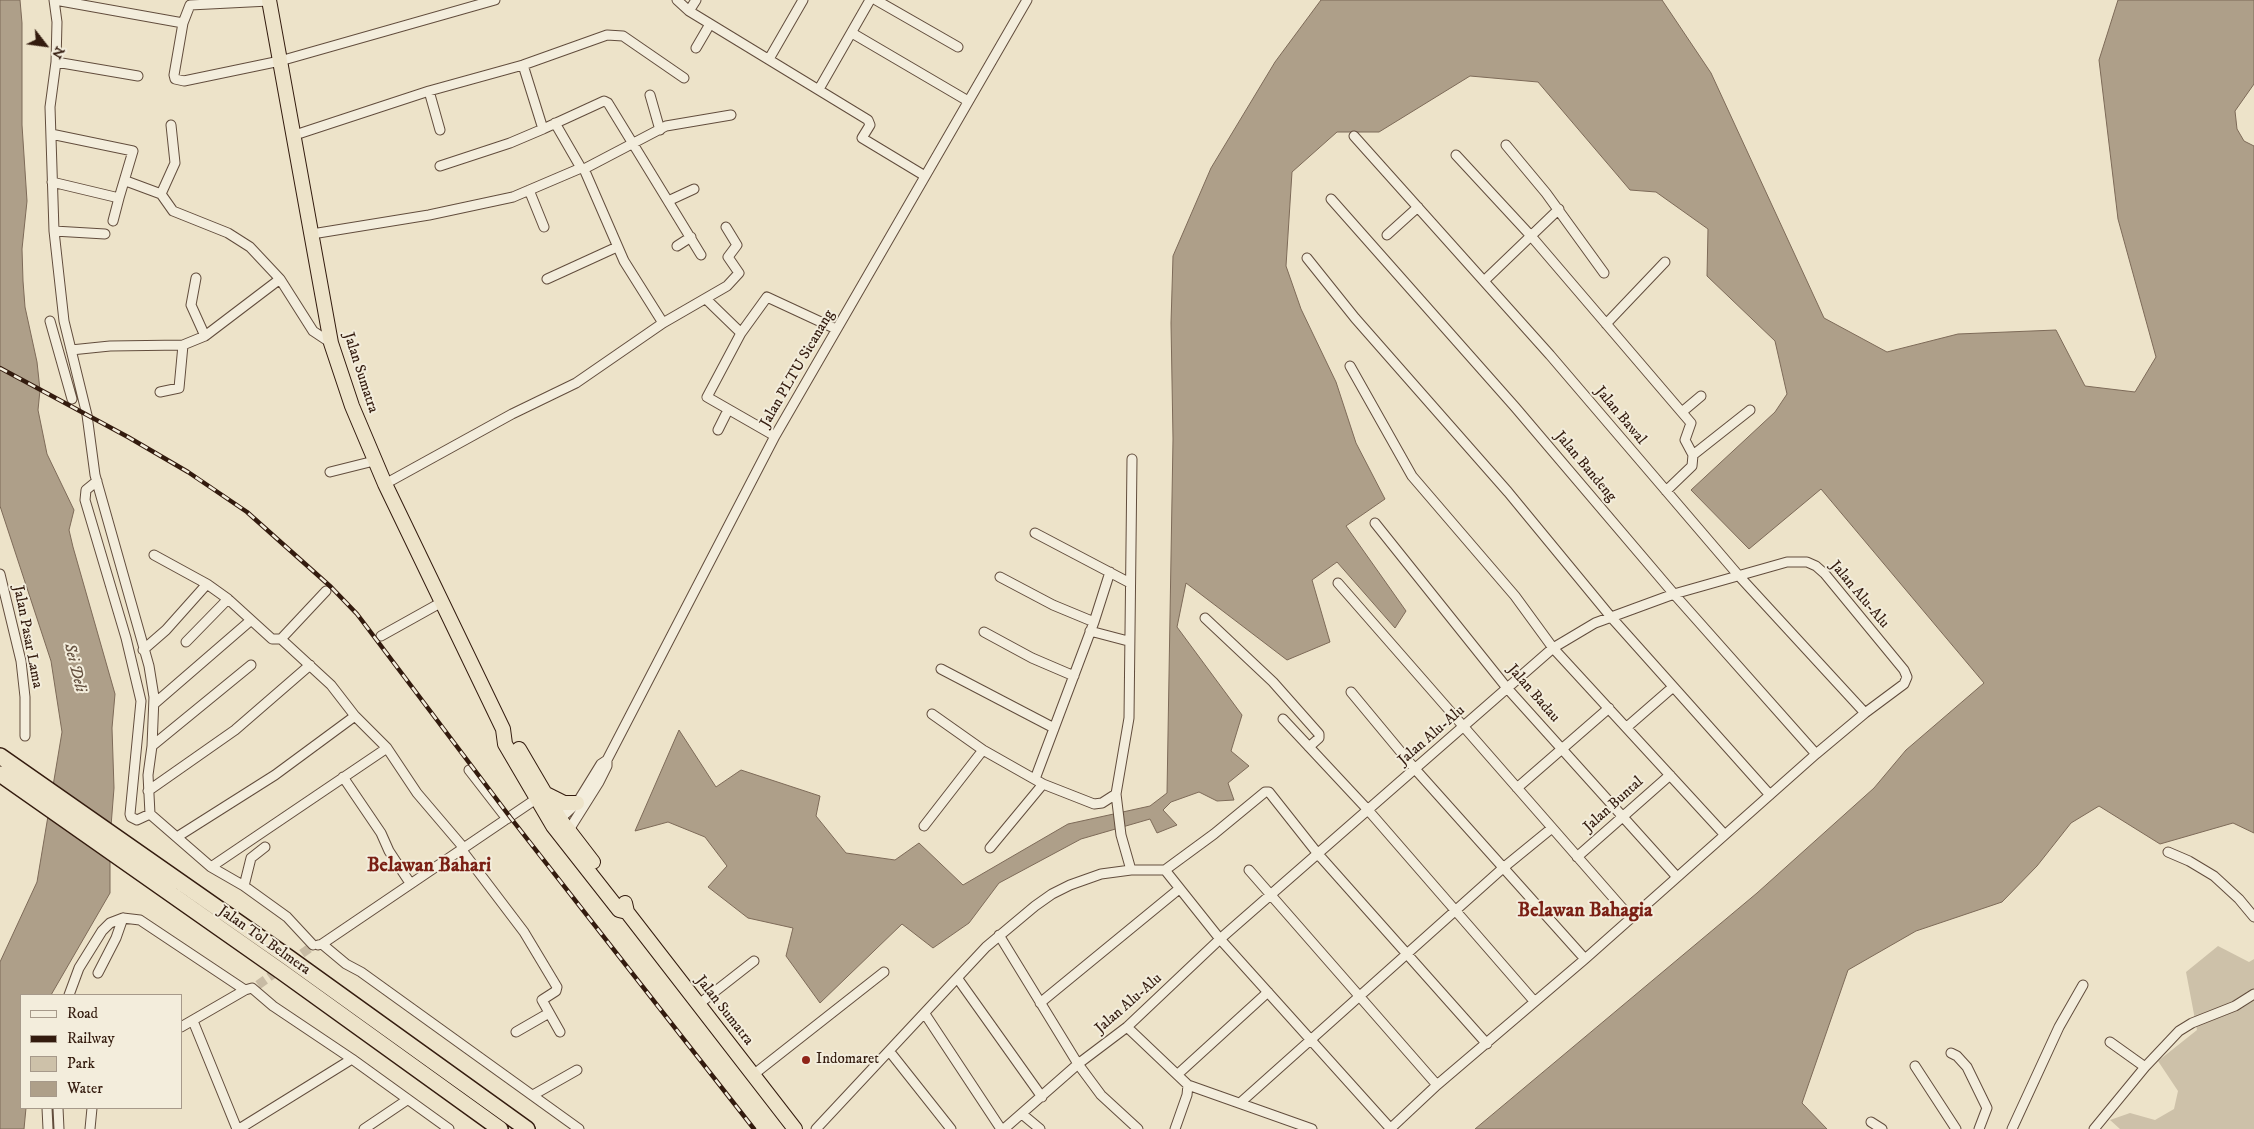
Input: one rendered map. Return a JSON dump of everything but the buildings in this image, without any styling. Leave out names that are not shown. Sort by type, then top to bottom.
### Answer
[{"type":"highway","name":"Jalan Sumatra","points":[[269,0],[295,135],[331,342],[352,406],[374,461],[503,729],[514,740],[540,796],[561,828],[626,904],[627,912],[795,1129]]},
{"type":"highway","name":"Jalan Tol Belmera","points":[[0,756],[40,794],[134,867],[500,1129]]},
{"type":"highway","name":"Jalan Tol Belmera","points":[[0,774],[40,794],[131,848],[527,1129]]},
{"type":"highway","points":[[540,796],[564,803],[577,804]]},
{"type":"street","points":[[184,23],[55,0],[57,22],[56,62],[50,107],[52,182],[54,231],[64,321],[87,415],[97,481],[148,666],[154,704],[148,791],[150,814],[211,867],[244,886],[286,917],[315,946],[361,972],[526,1093],[533,1095],[579,1129]]},
{"type":"street","points":[[269,0],[191,4],[187,7],[174,75],[179,81],[280,61],[475,3],[494,0]]},
{"type":"street","points":[[677,0],[689,11],[868,120],[870,125],[861,136],[866,142],[925,176]]},
{"type":"street","points":[[689,11],[696,0]]},
{"type":"street","points":[[769,59],[803,0]]},
{"type":"street","points":[[819,89],[870,0]]},
{"type":"street","points":[[876,0],[958,47]]},
{"type":"street","name":"Jalan PLTU Sicanang","points":[[561,828],[599,782],[607,766],[607,760],[775,436],[1027,0]]},
{"type":"street","points":[[696,48],[710,24]]},
{"type":"street","points":[[852,32],[968,101]]},
{"type":"street","points":[[295,135],[429,91],[523,65],[607,35],[617,34],[623,36],[684,78]]},
{"type":"street","points":[[56,62],[138,76]]},
{"type":"street","points":[[523,65],[543,129]]},
{"type":"street","points":[[429,91],[440,130]]},
{"type":"street","points":[[650,95],[660,130]]},
{"type":"street","points":[[440,166],[510,143],[607,101],[701,255]]},
{"type":"street","points":[[312,234],[429,214],[513,197],[583,168],[671,125],[731,115]]},
{"type":"street","points":[[555,123],[583,168],[630,273],[662,322]]},
{"type":"street","points":[[161,194],[175,163],[171,125]]},
{"type":"street","points":[[51,134],[131,149],[133,155],[113,221]]},
{"type":"street","name":"Jalan Bawal","points":[[1354,136],[1484,281],[1740,576],[1865,713]]},
{"type":"street","points":[[1506,145],[1559,209],[1604,273]]},
{"type":"street","points":[[1456,155],[1530,236],[1692,425],[1685,440],[1693,455],[1694,462],[1690,469],[1666,491]]},
{"type":"street","points":[[126,181],[161,194],[170,208],[178,214],[218,228],[240,240],[262,257],[280,278],[313,330],[331,342]]},
{"type":"street","points":[[52,182],[119,198]]},
{"type":"street","points":[[668,200],[694,189]]},
{"type":"street","points":[[530,190],[544,227]]},
{"type":"street","name":"Jalan Bandeng","points":[[1331,199],[1509,399],[1674,594],[1816,754]]},
{"type":"street","points":[[1387,236],[1418,207]]},
{"type":"street","points":[[1484,281],[1559,209]]},
{"type":"street","points":[[385,484],[512,414],[576,383],[662,322],[706,299],[726,286],[739,273],[728,257],[737,245],[726,227]]},
{"type":"street","points":[[54,231],[105,234]]},
{"type":"street","points":[[678,246],[691,237]]},
{"type":"street","points":[[547,279],[617,247]]},
{"type":"street","points":[[1307,258],[1355,318],[1508,492],[1611,618],[1770,795]]},
{"type":"street","points":[[1606,324],[1665,262]]},
{"type":"street","points":[[196,278],[191,296],[191,306],[205,336]]},
{"type":"street","points":[[60,358],[71,352],[110,346],[183,345],[205,336],[280,278]]},
{"type":"street","points":[[775,436],[709,400],[708,393],[741,333],[767,297],[836,329]]},
{"type":"street","points":[[706,299],[741,333]]},
{"type":"street","points":[[50,321],[72,399]]},
{"type":"street","points":[[160,392],[179,388],[183,345]]},
{"type":"street","points":[[1350,366],[1412,476],[1515,596],[1553,648],[1724,834]]},
{"type":"street","points":[[1682,412],[1701,396]]},
{"type":"street","points":[[718,430],[728,410]]},
{"type":"street","points":[[1693,455],[1750,410]]},
{"type":"street","points":[[1131,870],[1121,834],[1116,794],[1129,718],[1128,641],[1132,459]]},
{"type":"street","points":[[330,472],[374,461]]},
{"type":"street","points":[[97,481],[86,490],[85,500],[141,694],[142,714],[130,814],[131,817],[137,820],[150,814]]},
{"type":"street","name":"Jalan Badau","points":[[1375,523],[1508,688],[1677,877]]},
{"type":"street","points":[[1035,533],[1130,583]]},
{"type":"street","points":[[154,555],[208,584],[228,599],[272,639],[281,638],[326,591]]},
{"type":"street","name":"Jalan Alu-Alu","points":[[1002,1129],[1042,1097],[1078,1064],[1127,1027],[1220,939],[1553,648],[1582,629],[1674,594],[1787,562],[1807,562],[1826,574],[1904,670],[1907,678],[1904,684],[1865,713]]},
{"type":"street","points":[[990,848],[1039,781],[1054,728],[1092,627],[1110,572]]},
{"type":"street","name":"Jalan Pasar Lama","points":[[0,574],[17,641],[24,684],[25,736]]},
{"type":"street","points":[[1000,577],[1092,627],[1128,641]]},
{"type":"street","points":[[143,650],[166,630],[208,584]]},
{"type":"street","points":[[1338,584],[1631,918]]},
{"type":"street","points":[[186,642],[228,599]]},
{"type":"street","points":[[381,636],[442,602]]},
{"type":"street","points":[[1205,618],[1273,682],[1319,734],[1319,738],[1309,746]]},
{"type":"street","points":[[154,704],[250,621]]},
{"type":"street","points":[[984,632],[1032,658],[1074,676]]},
{"type":"street","points":[[281,638],[331,686],[355,716],[387,748],[417,793],[462,848],[524,932],[556,987],[556,991],[542,1000],[560,1032]]},
{"type":"street","points":[[152,746],[251,665]]},
{"type":"street","points":[[148,791],[235,730],[310,665]]},
{"type":"street","points":[[941,670],[1054,728]]},
{"type":"street","points":[[1627,727],[1673,687]]},
{"type":"street","points":[[1350,692],[1415,769],[1585,959]]},
{"type":"street","points":[[1517,788],[1609,708]]},
{"type":"street","points":[[1165,870],[1220,939],[1390,1129],[1437,1085],[1585,959],[1724,834],[1865,713]]},
{"type":"street","points":[[932,714],[983,750],[1039,781],[1094,804],[1102,803],[1116,794]]},
{"type":"street","points":[[176,837],[275,775],[355,716]]},
{"type":"street","points":[[1283,719],[1368,810],[1534,1001]]},
{"type":"street","points":[[211,867],[387,748]]},
{"type":"street","points":[[924,826],[983,750]]},
{"type":"street","name":"Jalan PLTU Sicanang","points":[[561,828],[601,764],[607,760]]},
{"type":"street","points":[[469,770],[507,819]]},
{"type":"street","name":"Jalan Buntal","points":[[1577,857],[1670,775]]},
{"type":"street","points":[[342,777],[381,833],[389,851],[410,883]]},
{"type":"street","points":[[816,1129],[999,934],[1052,894],[1070,885],[1101,874],[1131,870],[1165,870],[1214,834],[1265,792],[1269,792],[1318,854],[1487,1044]]},
{"type":"street","points":[[315,946],[540,796]]},
{"type":"street","points":[[1240,1103],[1503,868],[1552,828]]},
{"type":"street","points":[[244,886],[251,858],[265,847]]},
{"type":"street","points":[[2168,852],[2189,861],[2214,876],[2254,916]]},
{"type":"street","points":[[1249,870],[1437,1085]]},
{"type":"street","points":[[1040,1003],[1179,888]]},
{"type":"street","points":[[98,972],[116,938],[123,918]]},
{"type":"street","points":[[69,994],[79,968],[97,937],[110,923],[123,918],[136,919],[144,922],[252,988],[273,1006],[352,1059],[449,1129]]},
{"type":"street","points":[[999,934],[1078,1064],[1101,1095],[1138,1129]]},
{"type":"street","points":[[699,1004],[754,961]]},
{"type":"street","points":[[753,1075],[884,972]]},
{"type":"street","points":[[958,979],[1042,1097]]},
{"type":"street","points":[[2012,1129],[2059,1027],[2083,985]]},
{"type":"street","points":[[182,1026],[252,988]]},
{"type":"street","points":[[1178,1074],[1268,992]]},
{"type":"street","points":[[2094,1129],[2145,1067],[2186,1026],[2230,1009],[2254,994]]},
{"type":"street","points":[[516,1032],[548,1013]]},
{"type":"street","points":[[925,1014],[1002,1129]]},
{"type":"street","points":[[193,1021],[238,1129],[352,1059]]},
{"type":"street","points":[[1127,1027],[1188,1085],[1312,1129]]},
{"type":"street","points":[[2110,1042],[2145,1067]]},
{"type":"street","points":[[890,1052],[951,1129]]},
{"type":"street","points":[[1951,1053],[1957,1056],[1967,1068],[1987,1108],[1979,1129]]},
{"type":"street","points":[[1915,1066],[1956,1129]]},
{"type":"street","points":[[533,1095],[577,1070]]},
{"type":"street","points":[[1174,1129],[1187,1095],[1188,1085]]},
{"type":"street","points":[[364,1129],[407,1100]]},
{"type":"street","points":[[47,1109],[48,1129]]},
{"type":"street","points":[[58,1109],[59,1129]]},
{"type":"street","points":[[90,1129],[92,1109]]},
{"type":"street","points":[[1022,1114],[1040,1129]]},
{"type":"street","points":[[1870,1122],[1882,1129]]},
{"type":"green space","points":[[2218,946],[2249,962],[2254,959],[2254,1129],[2120,1129],[2110,1120],[2130,1113],[2155,1120],[2174,1109],[2178,1091],[2158,1061],[2197,1030],[2186,972]]},
{"type":"water","name":"Sei Deli","points":[[0,0],[20,0],[22,23],[22,125],[27,201],[22,249],[23,281],[25,307],[37,362],[40,390],[38,410],[47,454],[74,510],[69,530],[115,694],[112,728],[114,788],[110,839],[110,893],[52,994],[20,994],[20,1109],[26,1109],[24,1129],[0,1129],[0,962],[37,882],[62,732],[51,661],[0,506]]},
{"type":"water","points":[[1321,0],[1662,0],[1711,73],[1824,318],[1887,352],[1958,334],[2056,330],[2085,386],[2135,392],[2156,357],[2118,219],[2099,60],[2118,0],[2254,0],[2254,84],[2235,111],[2237,129],[2244,141],[2254,146],[2254,833],[2233,823],[2160,844],[2099,806],[2071,823],[2037,866],[2002,902],[1916,931],[1848,970],[1802,1103],[1827,1129],[1475,1129],[1757,893],[1874,788],[1906,750],[1984,683],[1821,489],[1749,549],[1691,490],[1775,412],[1787,394],[1775,341],[1707,276],[1708,229],[1656,192],[1630,190],[1538,82],[1470,76],[1379,132],[1337,132],[1292,172],[1286,266],[1301,309],[1336,382],[1356,443],[1385,499],[1346,526],[1406,611],[1395,628],[1337,562],[1312,580],[1330,642],[1287,660],[1186,583],[1177,627],[1242,715],[1231,751],[1249,766],[1228,783],[1234,800],[1217,801],[1199,792],[1171,802],[1163,810],[1177,825],[1157,833],[1150,819],[1081,839],[999,883],[969,923],[933,948],[902,924],[820,1003],[786,956],[793,928],[748,918],[708,887],[727,866],[705,837],[668,822],[635,831],[679,730],[716,787],[741,770],[820,796],[816,816],[846,853],[895,860],[919,843],[963,885],[1068,824],[1150,806],[1167,793],[1173,439],[1171,323],[1173,256],[1211,168],[1275,62]]},
{"type":"tunnel","points":[[258,985],[311,947]]},
{"type":"railway","points":[[0,368],[128,437],[188,472],[247,512],[331,587],[357,614],[510,817],[754,1129]]},
{"type":"place","name":"Indomaret","points":[[806,1060]]},
{"type":"district","name":"Belawan Bahari","points":[[429,867]]},
{"type":"district","name":"Belawan Bahagia","points":[[1585,912]]}]
